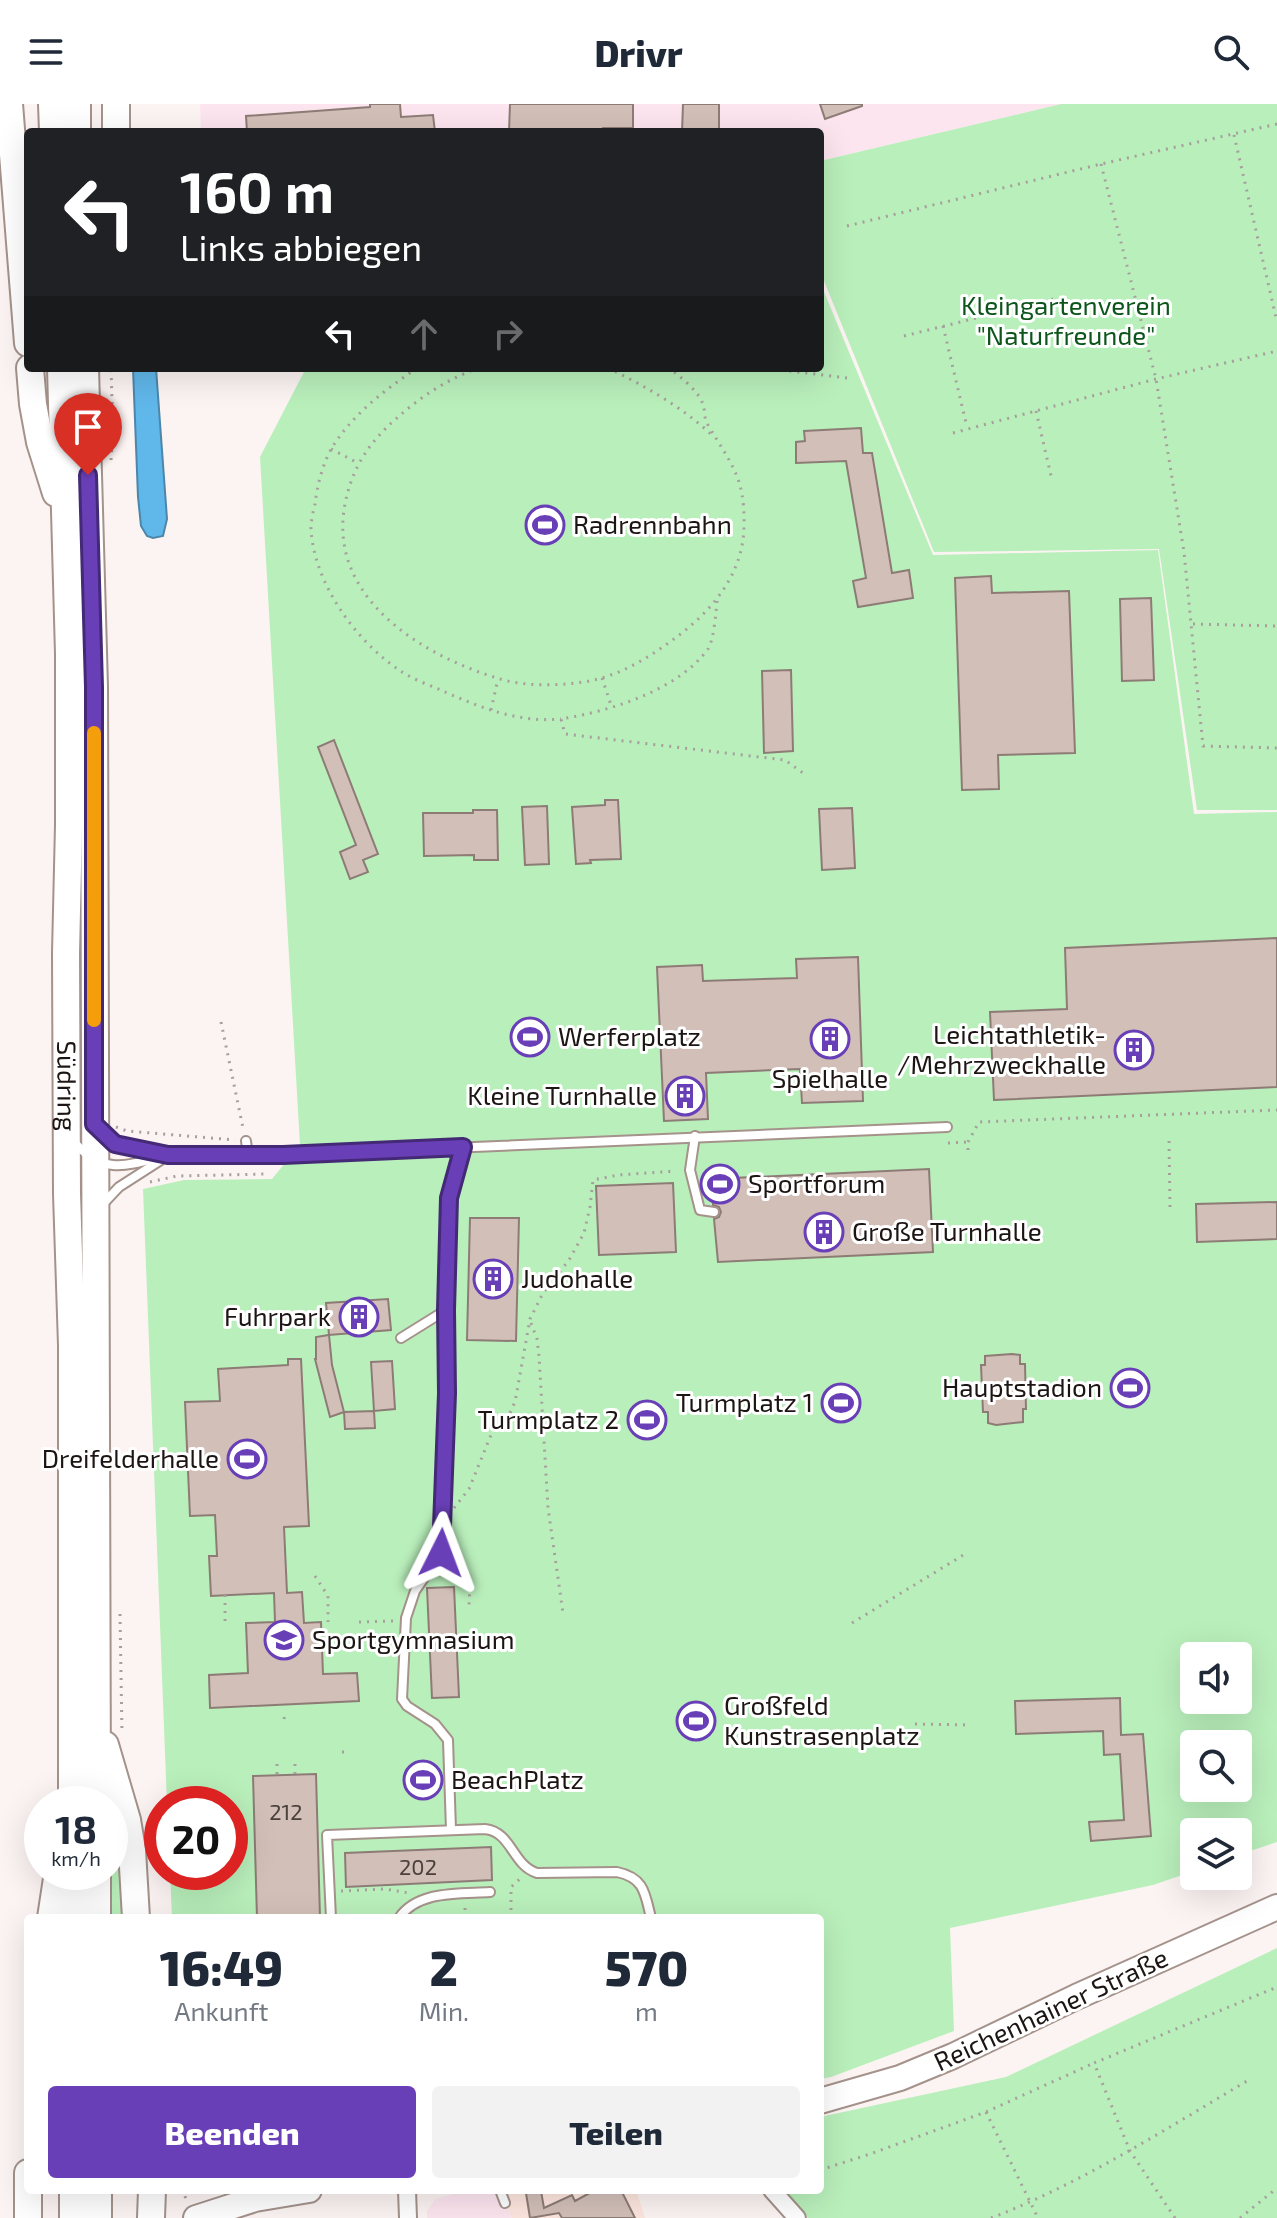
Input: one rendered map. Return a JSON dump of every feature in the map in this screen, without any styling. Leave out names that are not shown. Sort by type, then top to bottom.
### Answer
[{"type":"main road","points":[[9,104],[24,293]]},
{"type":"main road","points":[[52,104],[53,128]]},
{"type":"main road","points":[[77,104],[77,128]]},
{"type":"main road","points":[[116,104],[116,128]]},
{"type":"main road","points":[[30,372],[40,442],[66,526]]},
{"type":"main road","name":"Südring","points":[[61,372],[70,764],[66,908],[72,1345],[71,1786]]},
{"type":"main road","name":"Südring","points":[[85,372],[104,1125],[95,1160],[94,1215],[97,1786]]},
{"type":"main road","points":[[97,1712],[127,1820],[136,1914]]},
{"type":"main road","points":[[52,1914],[55,1890]]},
{"type":"main road","points":[[72,1890],[72,1914]]},
{"type":"main road","points":[[97,1890],[97,1914]]},
{"type":"main road","name":"Reichenhainer Straße","points":[[824,2100],[900,2078],[953,2056],[1277,1907]]},
{"type":"main road","points":[[28,2194],[28,2218]]},
{"type":"main road","points":[[73,2194],[73,2218]]},
{"type":"main road","points":[[98,2194],[98,2218]]},
{"type":"main road","points":[[151,2218],[152,2194]]},
{"type":"main road","points":[[196,2218],[281,2194]]},
{"type":"street","points":[[407,2194],[408,2218]]},
{"type":"street","points":[[776,2194],[797,2218]]},
{"type":"lane","points":[[104,1125],[115,1144],[168,1155],[312,1154],[947,1127]]},
{"type":"lane","points":[[67,1134],[95,1160],[114,1167],[168,1155]]},
{"type":"lane","points":[[695,1136],[690,1170],[700,1210],[714,1212]]},
{"type":"lane","points":[[246,1141],[248,1155]]},
{"type":"lane","points":[[451,1830],[448,1740],[435,1724],[407,1706],[402,1699],[406,1618],[415,1591],[441,1553],[449,1198],[463,1147]]},
{"type":"lane","points":[[94,1215],[119,1187],[168,1155]]},
{"type":"lane","points":[[401,1338],[446,1310]]},
{"type":"lane","points":[[331,1914],[327,1835],[485,1829],[499,1833],[521,1865],[537,1873],[628,1874],[643,1888],[650,1914]]},
{"type":"lane","points":[[403,1914],[429,1897],[490,1892]]},
{"type":"lane","points":[[502,2194],[505,2203]]},
{"type":"path","points":[[847,226],[1277,124]]},
{"type":"path","points":[[1234,133],[1277,322]]},
{"type":"path","points":[[1101,164],[1156,379],[1184,552],[1203,746],[1277,748]]},
{"type":"path","points":[[904,336],[1053,299]]},
{"type":"path","points":[[943,326],[967,429]]},
{"type":"path","points":[[953,433],[1156,379],[1277,351]]},
{"type":"path","points":[[412,372],[352,420],[331,449],[317,490],[311,528],[319,565],[330,593],[351,627],[399,670],[461,699],[517,718],[542,721],[590,714],[641,697],[677,679],[710,647],[717,599]]},
{"type":"path","points":[[470,372],[412,405],[369,445],[348,487],[342,519],[346,551],[355,579],[373,606],[404,635],[441,657],[498,679],[526,684],[577,683],[623,671],[684,632],[717,599],[730,580],[740,556],[744,529],[740,479],[705,421],[702,401],[675,372]]},
{"type":"path","points":[[615,372],[683,411],[720,443]]},
{"type":"path","points":[[798,372],[847,378]]},
{"type":"path","points":[[1036,411],[1052,480]]},
{"type":"path","points":[[331,449],[358,463]]},
{"type":"path","points":[[1191,624],[1277,626]]},
{"type":"path","points":[[602,678],[612,708]]},
{"type":"path","points":[[491,710],[498,679]]},
{"type":"path","points":[[561,719],[565,734],[785,760],[803,773]]},
{"type":"path","points":[[104,1125],[127,1131],[246,1141],[221,1022]]},
{"type":"path","points":[[968,1150],[968,1142],[979,1122],[1277,1110]]},
{"type":"path","points":[[1169,1141],[1170,1208]]},
{"type":"path","points":[[948,1143],[968,1142]]},
{"type":"path","points":[[442,1524],[469,1489],[491,1435],[507,1419],[515,1402],[530,1319],[543,1293],[569,1260],[584,1233],[593,1180],[618,1175],[690,1170]]},
{"type":"path","points":[[142,1185],[177,1176],[265,1174]]},
{"type":"path","points":[[530,1319],[539,1356],[548,1508],[563,1613]]},
{"type":"path","points":[[958,1388],[1044,1385]]},
{"type":"path","points":[[852,1623],[965,1554]]},
{"type":"path","points":[[428,1572],[455,1573],[470,1584],[469,1606]]},
{"type":"path","points":[[315,1576],[328,1596],[328,1622]]},
{"type":"path","points":[[225,1595],[225,1625]]},
{"type":"path","points":[[359,1622],[400,1621]]},
{"type":"path","points":[[915,1724],[971,1725]]},
{"type":"path","points":[[342,1752],[350,1752]]},
{"type":"path","points":[[277,1764],[277,1775]]},
{"type":"path","points":[[295,1764],[295,1775]]},
{"type":"path","points":[[511,1910],[511,1887],[528,1870]]},
{"type":"path","points":[[330,1892],[385,1889]]},
{"type":"path","points":[[824,2169],[986,2112],[1277,1987]]},
{"type":"path","points":[[1094,2063],[1130,2151],[1175,2218]]},
{"type":"path","points":[[991,2218],[1030,2203],[1130,2151],[1247,2081]]},
{"type":"path","points":[[986,2112],[1038,2218]]},
{"type":"path","points":[[1240,2218],[1277,2188]]},
{"type":"shaded area","points":[[200,104],[1061,104],[824,160],[824,128],[201,128]]},
{"type":"shaded area","points":[[454,2194],[502,2194],[512,2218],[427,2218],[427,2211],[435,2199]]},
{"type":"shaded area","points":[[502,2194],[637,2194],[645,2218],[512,2218]]},
{"type":"green space","name":"Kleingartenverein \"Naturfreunde\"","points":[[1061,104],[1277,104],[1277,810],[1197,810],[1159,549],[934,552],[824,281],[824,160]]},
{"type":"green space","name":"Sportforum","points":[[824,292],[933,555],[1158,550],[1194,814],[1277,812],[1277,1842],[1252,1850],[1252,1818],[1180,1818],[1180,1876],[1153,1885],[950,1928],[954,2031],[824,2078],[824,1914],[172,1914],[171,1890],[248,1890],[248,1786],[166,1786],[143,1189],[184,1180],[272,1179],[300,1145],[260,457],[304,372],[824,372]]},
{"type":"green space","points":[[108,1890],[126,1890],[129,1914],[106,1914]]},
{"type":"green space","points":[[1277,1948],[1277,2218],[808,2218],[787,2194],[824,2194],[824,2116],[1006,2077]]},
{"type":"water","points":[[133,372],[156,372],[167,519],[163,536],[147,536],[141,526]]},
{"type":"building","points":[[370,104],[400,104],[401,117],[433,115],[435,128],[247,128],[246,116],[370,107]]},
{"type":"building","points":[[510,104],[633,104],[633,128],[509,128]]},
{"type":"building","points":[[683,104],[719,104],[719,128],[682,128]]},
{"type":"building","points":[[820,104],[862,104],[862,106],[825,119]]},
{"type":"building","points":[[861,428],[863,453],[872,453],[892,573],[909,570],[913,598],[858,607],[853,581],[866,578],[846,461],[796,463],[796,442],[805,441],[804,431]]},
{"type":"building","points":[[991,576],[992,593],[1069,591],[1075,753],[998,755],[999,789],[962,790],[955,578]]},
{"type":"building","points":[[1151,598],[1154,680],[1122,681],[1120,599]]},
{"type":"building","points":[[791,670],[793,751],[764,753],[762,671]]},
{"type":"building","points":[[334,740],[378,854],[363,860],[368,872],[350,879],[340,852],[356,845],[318,747]]},
{"type":"building","points":[[605,800],[618,800],[621,859],[590,860],[591,863],[576,864],[572,807],[605,805]]},
{"type":"building","points":[[547,806],[549,864],[525,865],[522,807]]},
{"type":"building","points":[[852,808],[855,868],[822,870],[819,809]]},
{"type":"building","points":[[473,810],[497,810],[498,860],[474,860],[474,855],[424,856],[423,813],[473,813]]},
{"type":"building","name":"Leichtathletik- /Mehrzweckhalle","points":[[1277,938],[1277,1087],[994,1100],[990,1012],[1067,1009],[1065,948]]},
{"type":"building","points":[[858,957],[863,1101],[802,1103],[800,1069],[706,1073],[708,1119],[664,1121],[657,967],[702,965],[703,981],[797,978],[796,959]]},
{"type":"building","name":"Große Turnhalle","points":[[929,1169],[933,1252],[718,1262],[714,1219],[721,1212],[719,1207],[713,1205],[712,1179]]},
{"type":"building","points":[[673,1183],[676,1252],[599,1255],[596,1186]]},
{"type":"building","points":[[1277,1202],[1277,1239],[1197,1242],[1196,1204]]},
{"type":"building","name":"Judohalle","points":[[470,1218],[519,1218],[516,1341],[467,1340]]},
{"type":"building","name":"Fuhrpark","points":[[388,1299],[391,1330],[329,1335],[326,1303]]},
{"type":"building","points":[[329,1335],[332,1365],[344,1412],[330,1417],[315,1359],[316,1337]]},
{"type":"building","points":[[1020,1355],[1020,1364],[1025,1364],[1026,1409],[1023,1409],[1023,1422],[988,1423],[988,1412],[983,1412],[981,1365],[985,1365],[985,1356]]},
{"type":"building","name":"Dreifelderhalle","points":[[288,1359],[301,1359],[309,1526],[284,1527],[287,1593],[302,1592],[304,1623],[321,1622],[323,1674],[357,1673],[359,1701],[210,1708],[209,1675],[248,1673],[246,1623],[275,1622],[274,1593],[211,1596],[209,1556],[217,1556],[215,1515],[190,1516],[185,1402],[220,1401],[218,1369],[288,1365]]},
{"type":"building","points":[[392,1361],[395,1409],[374,1411],[371,1362]]},
{"type":"building","points":[[374,1411],[375,1428],[345,1429],[344,1412]]},
{"type":"building","points":[[454,1587],[459,1697],[432,1698],[427,1588]]},
{"type":"building","points":[[1120,1698],[1121,1735],[1143,1734],[1151,1836],[1091,1841],[1089,1822],[1124,1820],[1120,1754],[1104,1755],[1103,1731],[1016,1734],[1015,1701]]},
{"type":"building","points":[[316,1774],[320,1914],[257,1914],[253,1776]]},
{"type":"building","points":[[491,1847],[492,1880],[346,1887],[345,1853]]},
{"type":"building","points":[[526,2194],[542,2194],[544,2208],[572,2195],[575,2201],[588,2194],[623,2194],[635,2218],[562,2218],[559,2213],[530,2218]]},
{"type":"slow traffic","points":[[94,733],[94,1020]]},
{"type":"place","name":"Radrennbahn","points":[[545,525]]},
{"type":"place","name":"Werferplatz","points":[[530,1037]]},
{"type":"place","name":"Spielhalle","points":[[830,1039]]},
{"type":"place","name":"Leichtathletik- /Mehrzweckhalle","points":[[1134,1050]]},
{"type":"place","name":"Kleine Turnhalle","points":[[685,1096]]},
{"type":"place","name":"Sportforum","points":[[720,1184]]},
{"type":"place","name":"Große Turnhalle","points":[[824,1232]]},
{"type":"place","name":"Judohalle","points":[[493,1279]]},
{"type":"place","name":"Fuhrpark","points":[[359,1317]]},
{"type":"place","name":"Hauptstadion","points":[[1130,1388]]},
{"type":"place","name":"Turmplatz 1","points":[[841,1403]]},
{"type":"place","name":"Turmplatz 2","points":[[647,1420]]},
{"type":"place","name":"Dreifelderhalle","points":[[247,1459]]},
{"type":"place","name":"Sportgymnasium","points":[[284,1640]]},
{"type":"place","name":"Großfeld Kunstrasenplatz","points":[[696,1721]]},
{"type":"place","name":"BeachPlatz","points":[[423,1780]]},
{"type":"route","points":[[88,475],[94,687],[94,1124],[115,1144],[168,1155],[283,1155],[463,1147],[449,1198],[441,1553]]}]
